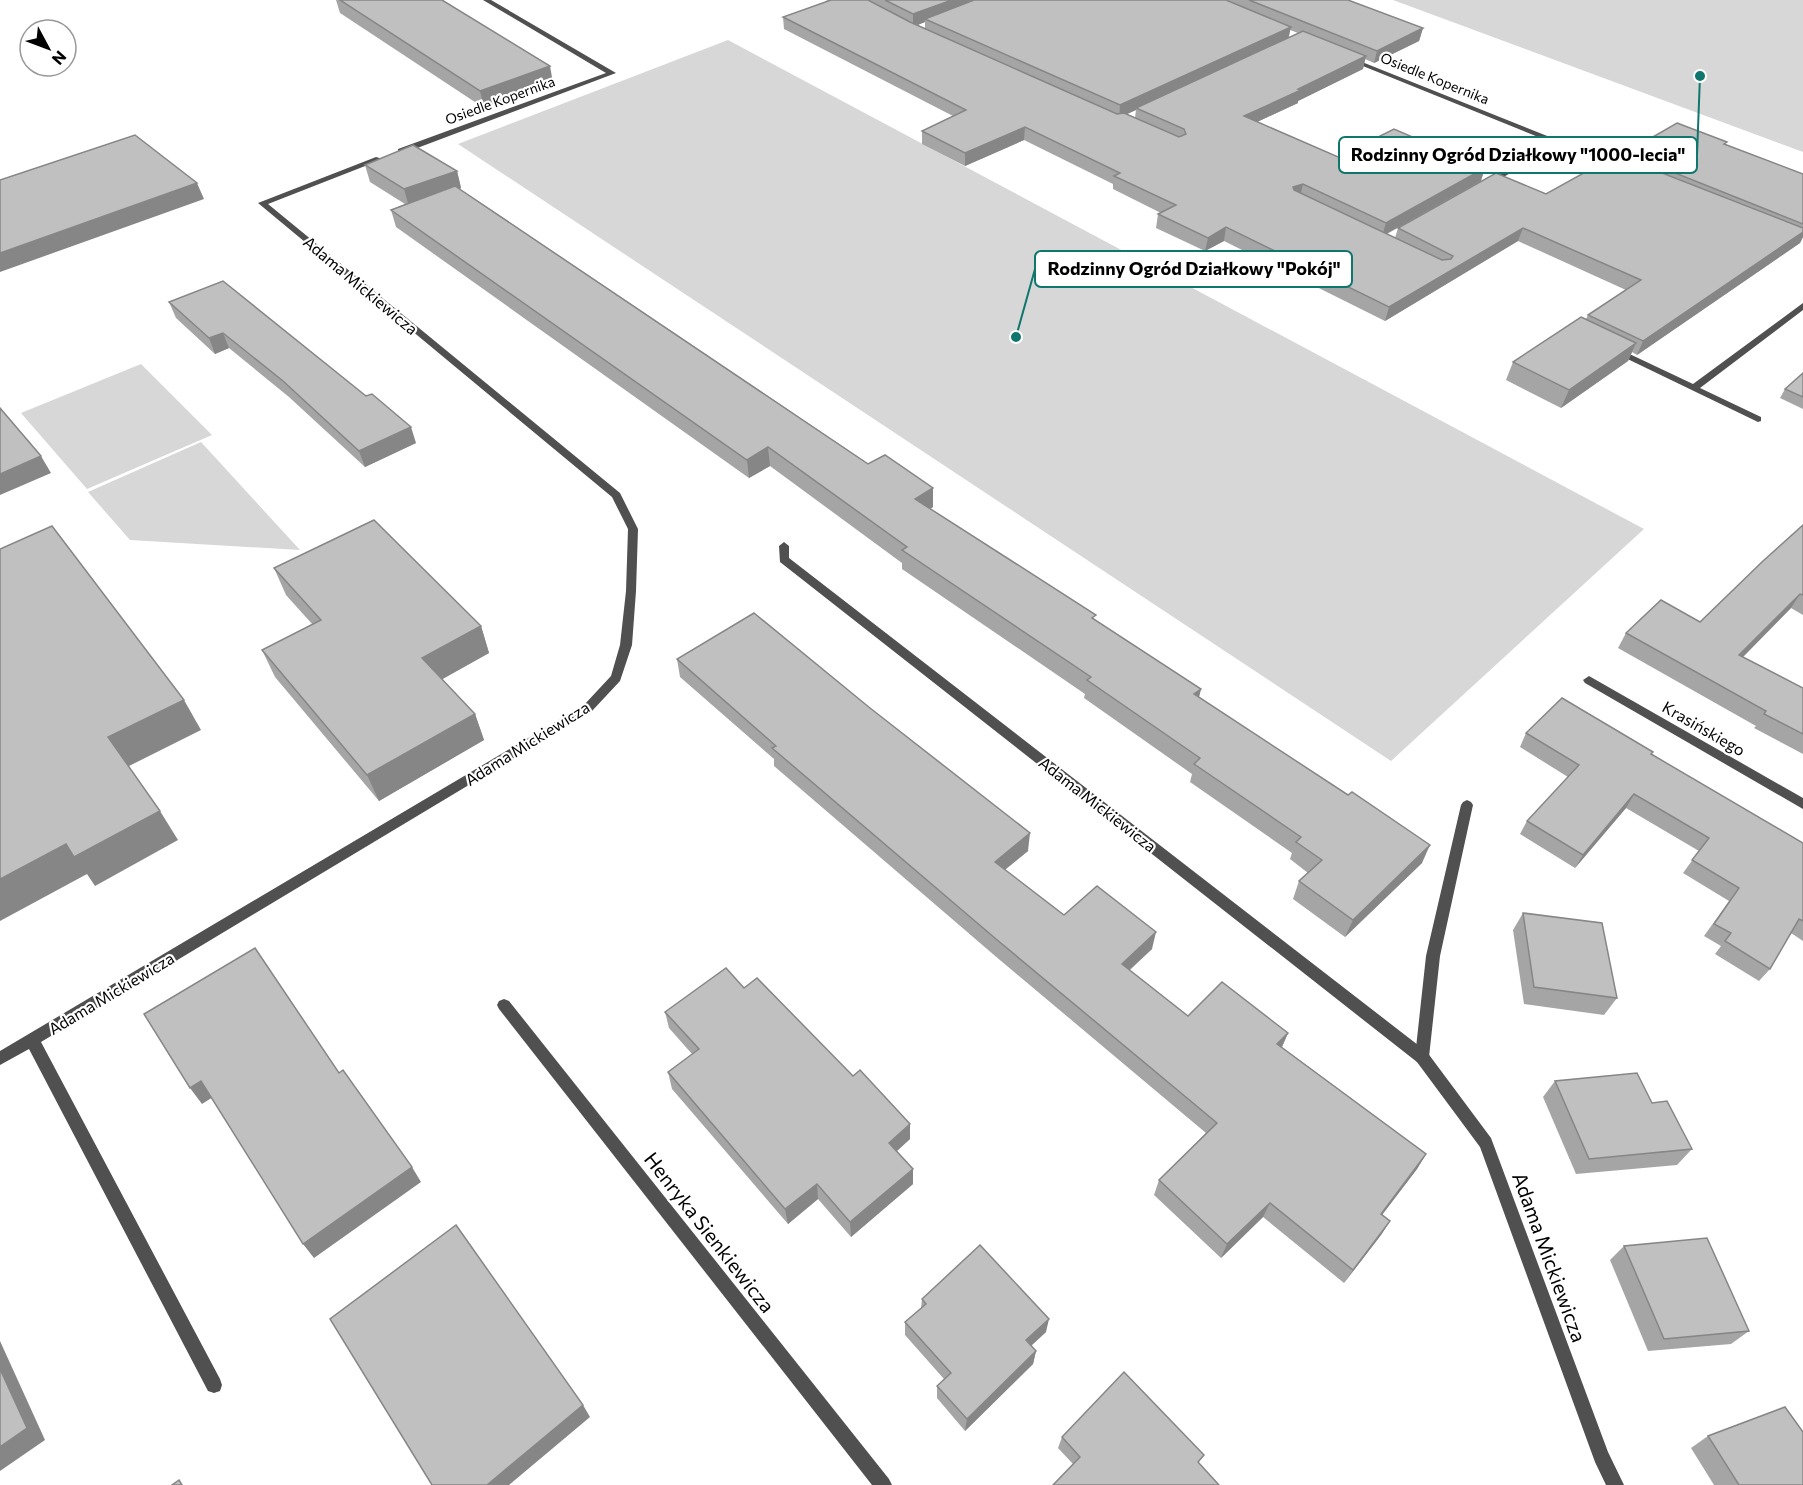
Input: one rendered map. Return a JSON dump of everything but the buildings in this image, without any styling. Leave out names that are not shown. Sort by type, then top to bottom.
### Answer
[{"type":"street","name":"Osiedle Kopernika","points":[[394,154],[612,73],[486,0]]},
{"type":"street","name":"Osiedle Kopernika","points":[[1343,56],[1626,169]]},
{"type":"street","points":[[1476,189],[1560,142]]},
{"type":"street","name":"Adama Mickiewicza","points":[[0,1059],[588,708],[616,678],[626,645],[632,591],[633,529],[616,495],[262,203],[383,158]]},
{"type":"street","points":[[1694,388],[1803,306]]},
{"type":"street","points":[[1611,349],[1758,419]]},
{"type":"street","name":"Adama Mickiewicza","points":[[784,546],[784,559],[1422,1057],[1486,1143],[1600,1456],[1615,1485]]},
{"type":"street","name":"Krasińskiego","points":[[1589,680],[1803,804]]},
{"type":"street","points":[[1422,1057],[1433,956],[1467,806]]},
{"type":"street","name":"Henryka Sienkiewicza","points":[[504,1005],[884,1485]]},
{"type":"street","points":[[32,1040],[214,1384]]},
{"type":"shaded area","points":[[1393,0],[1803,0],[1803,152]]},
{"type":"shaded area","points":[[728,40],[1644,529],[1391,761],[458,144]]},
{"type":"shaded area","points":[[141,364],[212,435],[87,489],[21,413]]},
{"type":"shaded area","points":[[201,442],[300,550],[130,540],[88,492]]},
{"type":"place","name":"Rodzinny Ogród Działkowy \"1000-lecia\"","points":[[1700,76]]},
{"type":"place","name":"Rodzinny Ogród Działkowy \"Pokój\"","points":[[1016,337]]}]
